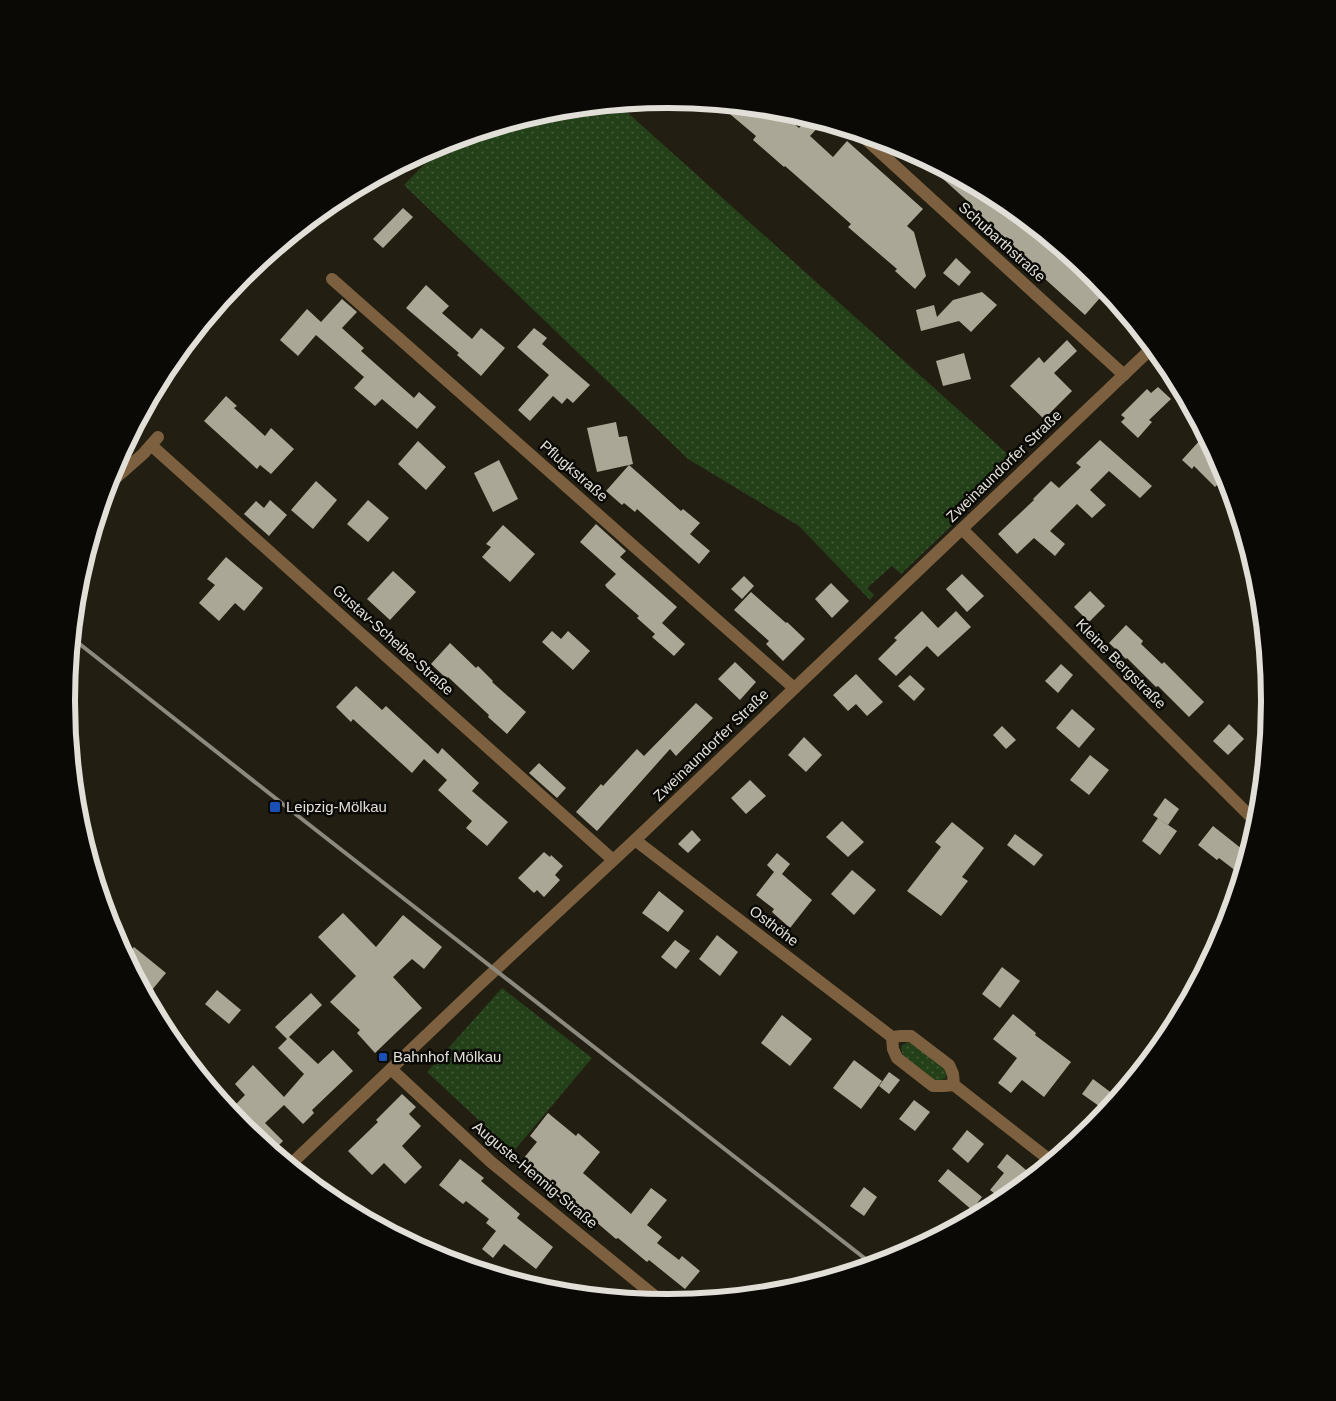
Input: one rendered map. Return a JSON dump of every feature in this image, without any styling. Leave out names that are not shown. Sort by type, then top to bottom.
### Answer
[{"type":"street","name":"Schubarthstraße","points":[[871,144],[1124,375]]},
{"type":"street","name":"Pflugkstraße","points":[[332,279],[794,688]]},
{"type":"street","name":"Zweinaundorfer Straße","points":[[295,1161],[1147,353]]},
{"type":"street","name":"Gustav-Scheibe-Straße","points":[[120,474],[143,454],[154,441],[613,860]]},
{"type":"street","name":"Kleine Bergstraße","points":[[962,529],[1250,816]]},
{"type":"street","name":"Osthöhe","points":[[635,840],[892,1037]]},
{"type":"street","points":[[954,1085],[953,1074],[949,1065],[911,1036],[892,1037],[893,1049],[897,1058],[933,1086],[954,1085],[1046,1157]]},
{"type":"street","name":"Auguste-Hennig-Straße","points":[[391,1069],[491,1162],[651,1293]]},
{"type":"green space","points":[[624,110],[1011,457],[994,469],[989,490],[901,574],[892,566],[867,588],[874,595],[870,600],[799,526],[688,459],[404,185],[431,158],[477,139],[552,119]]},
{"type":"green space","points":[[502,988],[592,1058],[513,1152],[427,1072]]},
{"type":"green space","points":[[908,1042],[912,1043],[943,1067],[947,1074],[946,1078],[939,1081],[935,1080],[903,1055],[902,1045]]},
{"type":"building","points":[[726,111],[784,119],[790,121],[799,128],[803,124],[818,127],[810,136],[833,157],[847,141],[923,209],[907,226],[914,232],[926,276],[915,289],[895,271],[897,269],[848,227],[851,224],[753,140],[756,136]]},
{"type":"building","points":[[935,172],[997,207],[1029,230],[1059,255],[1101,296],[1085,315],[1034,269],[1036,267]]},
{"type":"building","points":[[403,208],[413,217],[383,248],[373,239]]},
{"type":"building","points":[[956,258],[971,272],[959,286],[943,273]]},
{"type":"building","points":[[426,285],[449,306],[442,313],[472,339],[481,328],[505,348],[481,376],[457,355],[459,353],[406,308]]},
{"type":"building","points":[[982,292],[997,305],[971,332],[959,321],[921,331],[916,310],[934,305],[937,317],[953,300]]},
{"type":"building","points":[[342,299],[357,312],[342,328],[364,348],[361,351],[414,398],[419,392],[436,407],[417,429],[382,399],[375,406],[354,388],[364,377],[316,335],[298,356],[280,340],[307,309],[321,322]]},
{"type":"building","points":[[534,328],[547,338],[542,344],[590,385],[573,403],[567,398],[562,404],[553,396],[530,421],[518,410],[549,375],[517,347]]},
{"type":"building","points":[[1067,340],[1077,351],[1054,373],[1072,391],[1044,419],[1010,386],[1039,357],[1044,363]]},
{"type":"building","points":[[964,353],[971,379],[943,386],[936,361]]},
{"type":"building","points":[[1158,387],[1171,399],[1149,420],[1152,422],[1138,438],[1121,422],[1125,418],[1121,415],[1147,389],[1151,393]]},
{"type":"building","points":[[226,396],[237,406],[234,408],[265,436],[271,428],[294,449],[271,474],[260,465],[257,469],[204,421]]},
{"type":"building","points":[[616,422],[619,437],[627,436],[633,464],[597,472],[587,428]]},
{"type":"building","points":[[1201,439],[1219,483],[1215,487],[1194,466],[1192,469],[1182,460]]},
{"type":"building","points":[[1100,440],[1152,486],[1140,498],[1109,471],[1090,490],[1106,505],[1092,518],[1077,504],[1050,531],[1065,544],[1055,556],[1034,538],[1017,554],[998,534],[1051,481],[1059,488],[1081,467],[1076,463]]},
{"type":"building","points":[[418,441],[446,467],[426,490],[398,464]]},
{"type":"building","points":[[499,460],[518,499],[493,512],[474,473]]},
{"type":"building","points":[[629,465],[681,511],[683,509],[700,523],[690,534],[710,551],[699,564],[637,509],[635,512],[624,503],[622,505],[606,491]]},
{"type":"building","points":[[316,481],[337,500],[313,529],[291,510]]},
{"type":"building","points":[[270,500],[287,515],[269,536],[244,514],[256,501],[264,508]]},
{"type":"building","points":[[368,500],[389,518],[368,542],[347,524]]},
{"type":"building","points":[[596,524],[626,551],[620,557],[677,607],[662,623],[685,644],[674,656],[652,637],[655,634],[637,618],[639,616],[605,585],[616,574],[580,542]]},
{"type":"building","points":[[503,525],[535,554],[510,582],[482,557],[491,547],[486,544]]},
{"type":"building","points":[[226,557],[263,588],[244,611],[235,603],[219,621],[199,603],[215,585],[207,579]]},
{"type":"building","points":[[393,571],[416,592],[390,620],[367,599]]},
{"type":"building","points":[[962,574],[984,596],[967,612],[946,589]]},
{"type":"building","points":[[744,576],[754,586],[742,599],[731,589]]},
{"type":"building","points":[[831,583],[849,601],[832,618],[815,599]]},
{"type":"building","points":[[1090,591],[1105,606],[1089,622],[1074,607]]},
{"type":"building","points":[[751,592],[805,639],[783,661],[766,644],[769,641],[734,610]]},
{"type":"building","points":[[922,611],[938,628],[956,611],[971,627],[938,657],[927,646],[896,676],[878,659],[897,640],[894,638]]},
{"type":"building","points":[[1126,625],[1143,641],[1141,644],[1162,664],[1164,662],[1204,702],[1189,717],[1158,686],[1156,687],[1109,643]]},
{"type":"building","points":[[552,631],[561,639],[568,631],[590,651],[573,670],[542,642]]},
{"type":"building","points":[[450,643],[476,668],[478,666],[492,682],[526,712],[507,734],[448,677],[447,679],[431,664]]},
{"type":"building","points":[[735,662],[756,682],[740,700],[718,679]]},
{"type":"building","points":[[1061,664],[1073,675],[1058,693],[1045,681]]},
{"type":"building","points":[[856,674],[883,702],[867,716],[856,704],[848,711],[833,695]]},
{"type":"building","points":[[910,675],[925,689],[914,701],[898,686]]},
{"type":"building","points":[[356,686],[382,710],[386,706],[438,754],[442,748],[479,783],[472,791],[508,822],[487,846],[466,828],[472,821],[438,790],[447,780],[424,759],[412,773],[353,719],[351,722],[336,707]]},
{"type":"building","points":[[696,703],[713,718],[676,756],[670,749],[597,831],[576,812],[601,784],[603,786],[637,749],[644,756]]},
{"type":"building","points":[[1072,709],[1095,729],[1079,748],[1056,728]]},
{"type":"building","points":[[1229,724],[1244,739],[1228,755],[1213,741]]},
{"type":"building","points":[[1002,726],[1016,740],[1006,749],[993,735]]},
{"type":"building","points":[[804,737],[822,755],[806,772],[788,755]]},
{"type":"building","points":[[1090,755],[1109,770],[1089,795],[1070,780]]},
{"type":"building","points":[[539,763],[566,788],[557,798],[529,773]]},
{"type":"building","points":[[750,780],[766,796],[746,814],[731,798]]},
{"type":"building","points":[[1165,798],[1179,809],[1168,825],[1153,815]]},
{"type":"building","points":[[1158,818],[1177,831],[1160,855],[1142,841]]},
{"type":"building","points":[[842,821],[864,842],[848,857],[826,837]]},
{"type":"building","points":[[952,822],[984,848],[962,877],[968,881],[941,916],[907,891],[941,847],[935,842]]},
{"type":"building","points":[[1213,826],[1242,849],[1236,871],[1219,858],[1217,860],[1198,845]]},
{"type":"building","points":[[692,830],[701,840],[688,853],[678,844]]},
{"type":"building","points":[[1015,834],[1043,855],[1034,866],[1007,845]]},
{"type":"building","points":[[544,852],[550,857],[551,855],[563,866],[555,875],[560,880],[544,897],[537,890],[534,893],[518,878]]},
{"type":"building","points":[[777,853],[790,864],[782,874],[812,900],[790,928],[772,912],[774,909],[756,895],[774,872],[767,865]]},
{"type":"building","points":[[852,870],[876,890],[854,915],[831,894]]},
{"type":"building","points":[[659,891],[684,911],[668,932],[642,913]]},
{"type":"building","points":[[343,913],[376,947],[403,915],[442,947],[424,969],[412,959],[393,977],[422,1008],[375,1053],[357,1033],[360,1030],[330,1002],[356,976],[318,937]]},
{"type":"building","points":[[717,935],[738,952],[720,976],[699,959]]},
{"type":"building","points":[[675,940],[690,951],[676,969],[661,957]]},
{"type":"building","points":[[134,947],[166,973],[151,991],[136,963],[131,951]]},
{"type":"building","points":[[1002,967],[1020,981],[1000,1008],[982,994]]},
{"type":"building","points":[[217,990],[241,1010],[229,1024],[205,1004]]},
{"type":"building","points":[[311,993],[322,1005],[289,1037],[318,1064],[333,1050],[353,1071],[312,1110],[314,1113],[303,1124],[284,1105],[265,1123],[283,1141],[278,1146],[235,1105],[245,1095],[235,1084],[253,1065],[284,1097],[304,1074],[278,1048],[287,1039],[275,1027]]},
{"type":"building","points":[[1013,1014],[1036,1033],[1035,1035],[1071,1062],[1044,1097],[1022,1080],[1011,1093],[998,1083],[1017,1058],[993,1039]]},
{"type":"building","points":[[782,1015],[812,1039],[790,1066],[761,1043]]},
{"type":"building","points":[[854,1060],[882,1081],[861,1109],[833,1088]]},
{"type":"building","points":[[889,1072],[900,1080],[889,1094],[879,1086]]},
{"type":"building","points":[[1093,1079],[1112,1093],[1100,1106],[1082,1094]]},
{"type":"building","points":[[402,1094],[416,1107],[409,1114],[421,1126],[402,1146],[422,1167],[405,1184],[384,1163],[372,1175],[348,1151],[378,1122],[376,1120]]},
{"type":"building","points":[[914,1100],[930,1112],[915,1131],[899,1119]]},
{"type":"building","points":[[548,1113],[576,1136],[578,1133],[600,1152],[583,1173],[631,1214],[651,1188],[667,1200],[647,1225],[662,1237],[657,1243],[679,1260],[682,1256],[700,1271],[685,1289],[649,1260],[647,1262],[618,1238],[616,1239],[574,1203],[572,1206],[554,1191],[557,1188],[523,1159],[537,1142],[530,1136]]},
{"type":"building","points":[[967,1130],[984,1144],[968,1163],[952,1149]]},
{"type":"building","points":[[1007,1154],[1026,1170],[1019,1178],[996,1195],[990,1190],[1004,1173],[997,1167]]},
{"type":"building","points":[[460,1159],[484,1178],[481,1181],[520,1214],[517,1218],[553,1247],[536,1269],[504,1244],[493,1258],[482,1249],[496,1231],[486,1223],[489,1219],[466,1201],[463,1204],[439,1185]]},
{"type":"building","points":[[948,1169],[982,1197],[971,1210],[938,1181]]},
{"type":"building","points":[[864,1187],[877,1197],[864,1216],[850,1206]]},
{"type":"railway","points":[[78,643],[866,1259]]},
{"type":"place","name":"Leipzig-Mölkau","points":[[275,807]]},
{"type":"place","name":"Bahnhof Mölkau","points":[[383,1057]]}]
